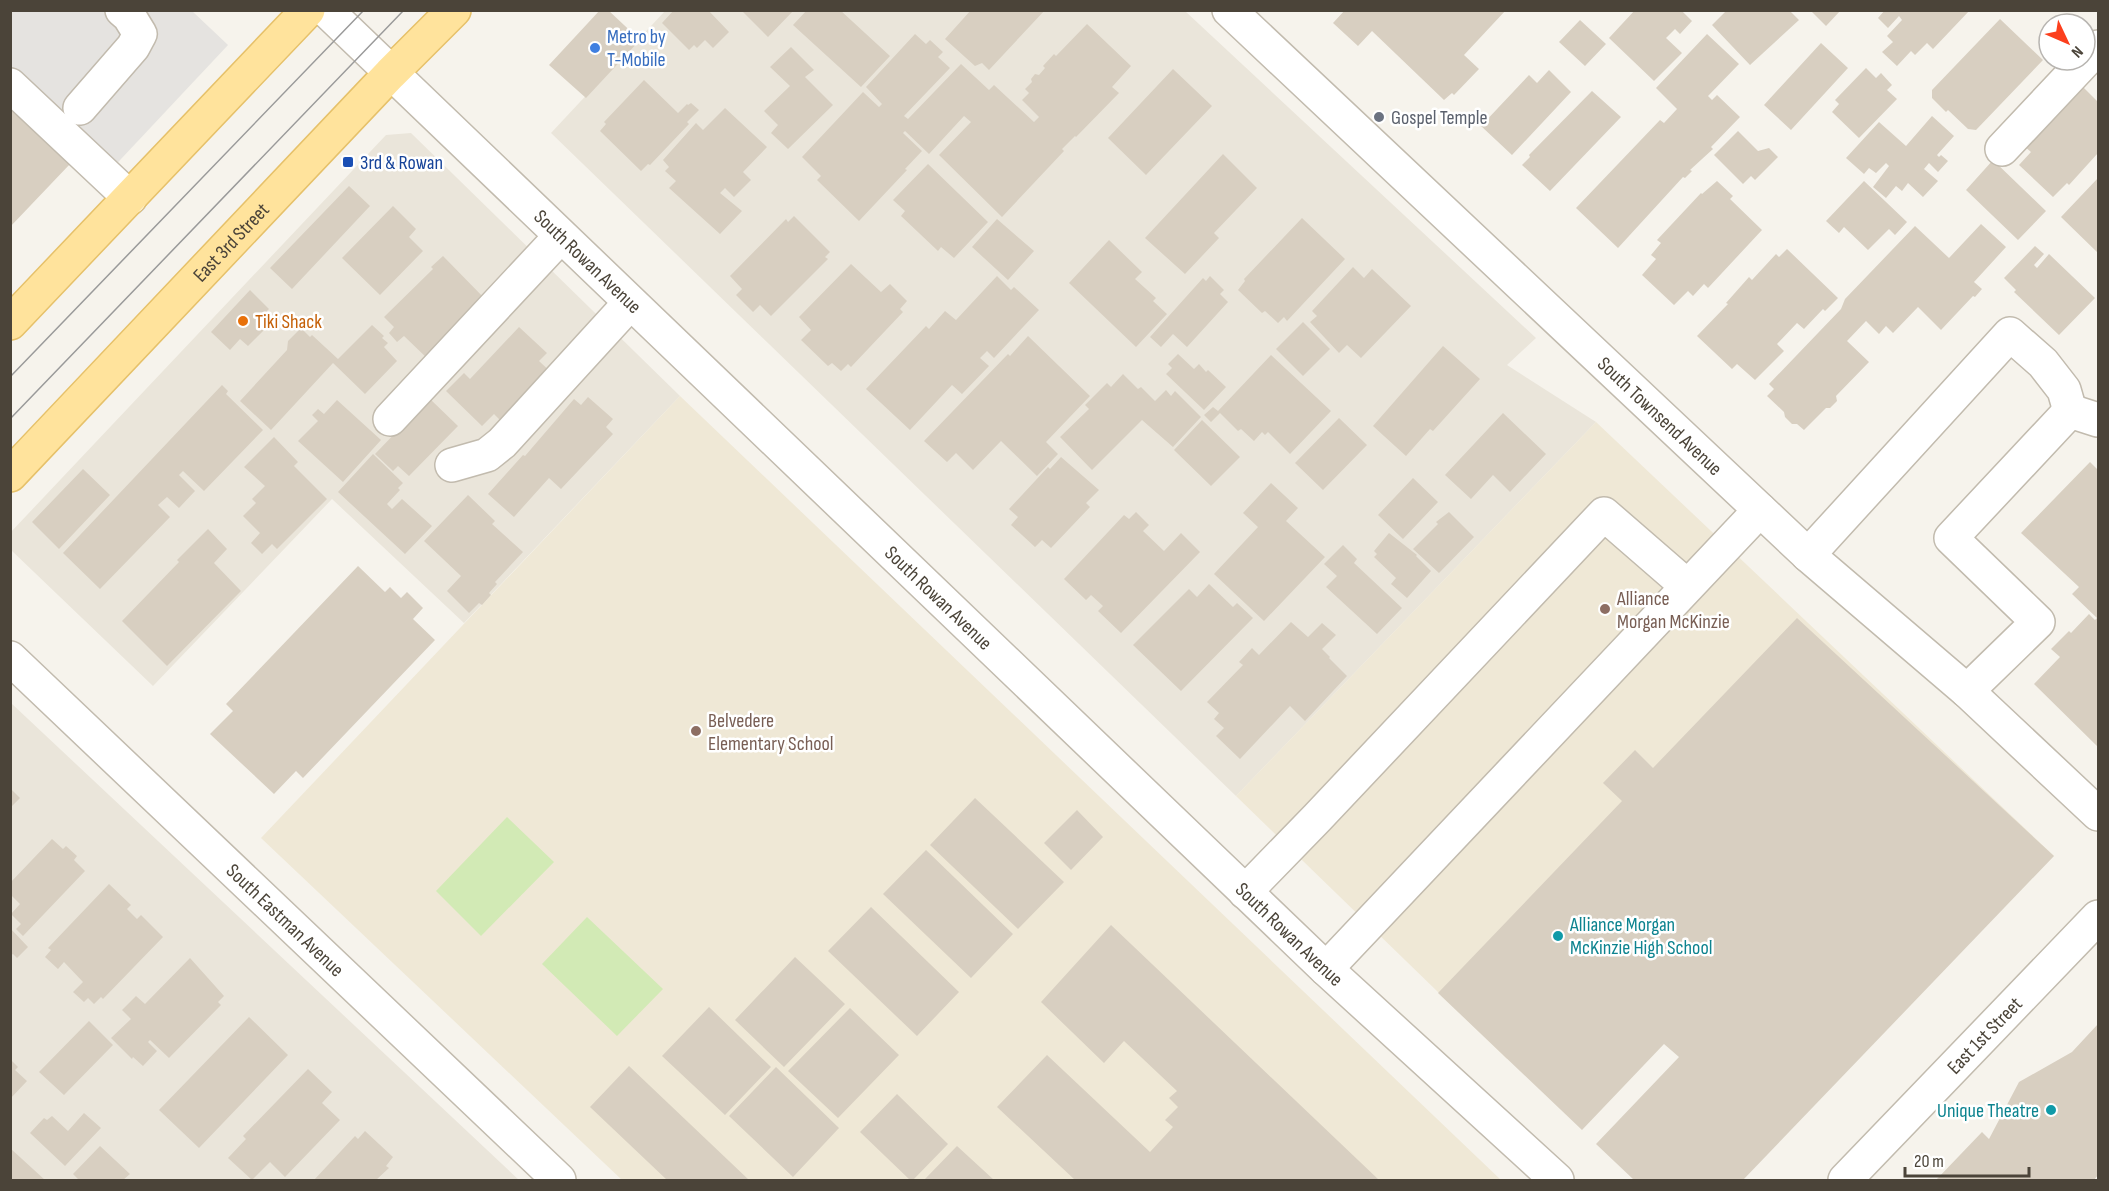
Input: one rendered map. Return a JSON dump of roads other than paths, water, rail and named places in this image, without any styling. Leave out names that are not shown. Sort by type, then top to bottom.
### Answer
[{"type":"main road","points":[[10,323],[308,10]]},
{"type":"main road","name":"East 3rd Street","points":[[10,475],[390,74],[454,10]]},
{"type":"street","points":[[80,108],[133,47],[140,34],[129,16],[122,10]]},
{"type":"street","name":"South Rowan Avenue","points":[[326,10],[390,74],[1326,969],[1557,1180]]},
{"type":"street","name":"South Townsend Avenue","points":[[1229,10],[1808,555],[1967,691],[2098,814]]},
{"type":"street","points":[[2001,149],[2098,47]]},
{"type":"street","points":[[10,85],[130,198]]},
{"type":"street","points":[[390,419],[560,237]]},
{"type":"street","points":[[452,465],[487,455],[502,443],[630,303]]},
{"type":"street","points":[[1808,555],[2010,334],[2043,363],[2084,415],[1951,538],[2037,622],[1967,691]]},
{"type":"street","points":[[1326,969],[1760,510]]},
{"type":"street","points":[[1245,892],[1604,514],[1687,586]]},
{"type":"street","name":"South Eastman Avenue","points":[[10,658],[559,1180]]},
{"type":"street","name":"East 1st Street","points":[[1845,1180],[2098,917]]},
{"type":"tram line","points":[[10,377],[364,10]]},
{"type":"tram line","points":[[10,419],[404,10]]},
{"type":"place","name":"Metro by T-Mobile","points":[[595,48]]},
{"type":"place","name":"Gospel Temple","points":[[1379,117]]},
{"type":"place","name":"3rd & Rowan","points":[[348,162]]},
{"type":"place","name":"Tiki Shack","points":[[243,321]]},
{"type":"place","name":"Alliance Morgan McKinzie","points":[[1605,609]]},
{"type":"place","name":"Belvedere Elementary School","points":[[696,731]]},
{"type":"place","name":"Alliance Morgan McKinzie High School","points":[[1558,936]]},
{"type":"place","name":"Unique Theatre","points":[[2051,1110]]}]
